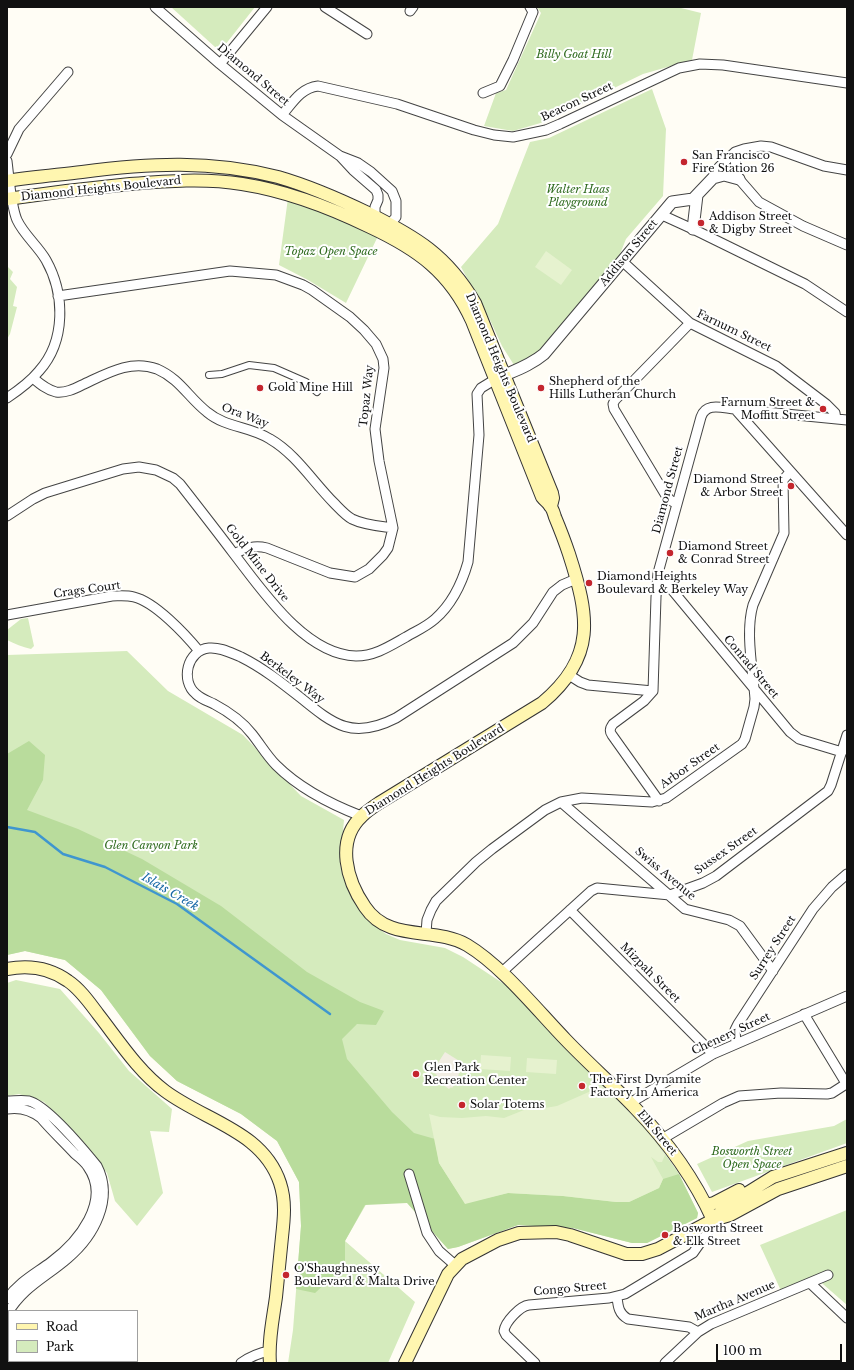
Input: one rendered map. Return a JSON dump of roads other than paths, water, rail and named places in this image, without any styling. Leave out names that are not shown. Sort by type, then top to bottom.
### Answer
[{"type":"main road","name":"Diamond Heights Boulevard","points":[[8,181],[110,168],[145,165],[189,164],[250,171],[296,183],[326,194],[406,232],[445,262],[460,280],[474,303],[500,377]]},
{"type":"main road","name":"Diamond Heights Boulevard","points":[[10,199],[80,189],[162,181],[189,180],[225,182],[276,190],[307,199],[337,211],[399,242],[420,255],[437,270],[452,287],[466,308],[500,377],[552,493],[553,498],[551,506],[563,536],[576,579],[585,623],[582,643],[579,655],[569,675],[550,696],[531,710],[379,803],[361,816],[351,832],[346,849],[346,868],[353,886],[365,908],[379,921],[397,930],[443,936],[461,942],[502,972]]},
{"type":"main road","points":[[7,969],[27,968],[43,970],[60,976],[68,981],[85,997],[140,1068],[156,1084],[180,1101],[243,1136],[257,1147],[269,1160],[280,1184],[284,1209],[279,1274],[271,1331],[270,1357]]},
{"type":"main road","name":"Elk Street","points":[[502,972],[581,1056],[630,1103],[662,1139],[685,1169],[713,1220]]},
{"type":"main road","points":[[713,1220],[728,1205],[773,1178],[847,1153]]},
{"type":"main road","points":[[405,1363],[444,1280],[455,1265],[470,1254],[498,1240],[520,1233],[563,1233],[626,1254],[642,1254],[658,1249],[713,1220],[730,1215],[778,1189],[847,1166]]},
{"type":"main road","points":[[706,1205],[714,1203],[763,1179],[773,1178]]},
{"type":"street","name":"Diamond Street","points":[[155,7],[220,64],[282,115],[340,156],[358,163],[371,172],[392,191],[396,201],[397,213],[394,220],[390,224]]},
{"type":"street","points":[[220,64],[267,7]]},
{"type":"street","points":[[324,7],[367,34]]},
{"type":"street","points":[[483,93],[500,86],[533,12],[530,7]]},
{"type":"street","name":"Beacon Street","points":[[282,115],[304,90],[318,86],[397,104],[494,136],[513,137],[546,130],[679,68],[700,64],[847,83]]},
{"type":"street","points":[[7,154],[19,129],[68,72]]},
{"type":"street","points":[[662,215],[672,202],[693,198],[697,195],[713,178],[719,166],[735,152],[744,149],[761,146],[771,147],[824,166],[847,170]]},
{"type":"street","points":[[735,152],[736,172],[739,179],[759,202],[803,226],[847,245]]},
{"type":"street","name":"Diamond Street","points":[[340,156],[352,170],[376,190],[378,195],[374,216],[376,230]]},
{"type":"street","points":[[7,161],[10,199],[17,220],[46,260],[56,284],[60,311],[56,339],[52,352],[46,362],[33,378],[7,398]]},
{"type":"street","points":[[713,178],[724,175],[739,179]]},
{"type":"street","points":[[693,229],[697,195]]},
{"type":"street","name":"Addison Street","points":[[500,377],[526,366],[544,354],[662,215],[805,284],[847,312]]},
{"type":"street","points":[[376,230],[390,224]]},
{"type":"street","name":"Farnum Street","points":[[622,261],[690,323],[776,366],[826,404],[835,413],[836,419]]},
{"type":"street","name":"Topaz Way","points":[[58,296],[230,270],[276,276],[303,285],[350,317],[371,336],[383,359],[384,368],[375,430],[379,461],[393,528],[388,548],[370,569],[356,577],[330,573],[259,546],[245,548],[234,554]]},
{"type":"street","points":[[677,504],[670,500],[666,494],[614,409],[613,404],[615,400],[690,323]]},
{"type":"street","points":[[209,375],[222,374],[249,365],[274,368],[306,382],[317,392]]},
{"type":"street","name":"Ora Way","points":[[33,378],[47,389],[56,392],[66,391],[119,369],[132,366],[145,366],[156,369],[174,378],[206,412],[217,420],[268,438],[280,445],[345,514],[352,519],[364,523],[393,528]]},
{"type":"street","name":"Gold Mine Drive","points":[[7,516],[45,493],[123,469],[147,468],[164,473],[180,484],[269,600],[286,618],[314,642],[331,651],[354,656],[380,651],[435,619],[444,610],[452,598],[465,573],[468,562],[479,435],[477,394],[480,388],[500,377]]},
{"type":"street","name":"Diamond Street","points":[[653,691],[658,573],[702,413],[711,406],[847,420]]},
{"type":"street","points":[[735,409],[790,472],[846,531]]},
{"type":"street","name":"Arbor Street","points":[[426,934],[427,920],[436,901],[492,849],[526,822],[545,810],[561,802],[582,798],[652,802],[659,801],[666,798],[742,744],[745,739],[754,707],[749,630],[750,614],[783,539],[785,528],[783,480],[790,472]]},
{"type":"street","name":"Conrad Street","points":[[658,573],[754,691],[766,702],[794,736],[799,739],[842,752]]},
{"type":"street","name":"Berkeley Way","points":[[199,651],[207,648],[224,650],[253,663],[333,722],[344,727],[365,729],[375,727],[396,718],[513,643],[533,623],[553,592],[562,585],[576,579]]},
{"type":"street","name":"Crags Court","points":[[7,615],[124,595],[144,601],[158,611],[183,632],[199,651]]},
{"type":"street","points":[[199,651],[193,656],[187,672],[187,681],[196,694],[236,717],[252,733],[275,764],[297,783],[325,800],[361,816]]},
{"type":"street","points":[[569,675],[588,685],[653,691]]},
{"type":"street","points":[[653,691],[644,701],[613,724],[610,728],[610,732],[659,801]]},
{"type":"street","name":"Sussex Street","points":[[502,972],[591,891],[597,888],[670,895],[709,880],[828,791],[847,735]]},
{"type":"street","name":"Swiss Avenue","points":[[561,802],[685,909],[729,920],[740,926],[773,971]]},
{"type":"street","name":"Surrey Street","points":[[736,1043],[735,1030],[773,971],[822,897],[847,874]]},
{"type":"street","name":"Mizpah Street","points":[[570,910],[712,1054]]},
{"type":"street","name":"Chenery Street","points":[[630,1103],[712,1054],[847,996]]},
{"type":"street","points":[[662,1139],[723,1103],[739,1096],[781,1093],[827,1094],[847,1085],[804,1014]]},
{"type":"street","points":[[7,1101],[21,1100],[30,1102],[48,1112],[97,1166],[101,1173],[100,1189],[93,1211],[74,1240],[51,1262],[18,1286],[7,1299]]},
{"type":"street","points":[[7,1109],[28,1110],[41,1118],[88,1166],[104,1199],[97,1220],[81,1244],[69,1257],[24,1292],[10,1310]]},
{"type":"street","points":[[408,1174],[422,1222],[427,1233],[439,1251],[455,1265]]},
{"type":"street","name":"Congo Street","points":[[535,1363],[506,1336],[504,1331],[506,1324],[522,1307],[529,1305],[577,1302],[617,1297],[693,1253],[710,1229],[713,1220]]},
{"type":"street","name":"Martha Avenue","points":[[617,1297],[620,1313],[628,1319],[688,1327],[698,1332],[711,1324],[828,1275]]},
{"type":"street","points":[[810,1283],[847,1318]]},
{"type":"street","points":[[666,1363],[698,1332]]},
{"type":"street","points":[[241,1363],[259,1352],[270,1357]]},
{"type":"waterway","name":"Islais Creek","points":[[7,827],[35,832],[63,854],[105,867],[177,904],[330,1014]]},
{"type":"place","name":"San Francisco Fire Station 26","points":[[684,162]]},
{"type":"place","name":"Addison Street & Digby Street","points":[[701,223]]},
{"type":"place","name":"Gold Mine Hill","points":[[260,388]]},
{"type":"place","name":"Shepherd of the Hills Lutheran Church","points":[[541,388]]},
{"type":"place","name":"Farnum Street & Moffitt Street","points":[[823,409]]},
{"type":"place","name":"Diamond Street & Arbor Street","points":[[791,486]]},
{"type":"place","name":"Diamond Street & Conrad Street","points":[[670,553]]},
{"type":"place","name":"Diamond Heights Boulevard & Berkeley Way","points":[[589,583]]},
{"type":"place","name":"Glen Park Recreation Center","points":[[416,1074]]},
{"type":"place","name":"The First Dynamite Factory In America","points":[[582,1086]]},
{"type":"place","name":"Solar Totems","points":[[462,1105]]},
{"type":"place","name":"Bosworth Street & Elk Street","points":[[665,1235]]},
{"type":"place","name":"O'Shaughnessy Boulevard & Malta Drive","points":[[286,1275]]},
{"type":"park label","name":"Billy Goat Hill","points":[[574,55]]},
{"type":"park label","name":"Walter Haas Playground","points":[[578,196]]},
{"type":"park label","name":"Topaz Open Space","points":[[331,252]]},
{"type":"park label","name":"Glen Canyon Park","points":[[151,846]]},
{"type":"park label","name":"Bosworth Street Open Space","points":[[752,1158]]}]
